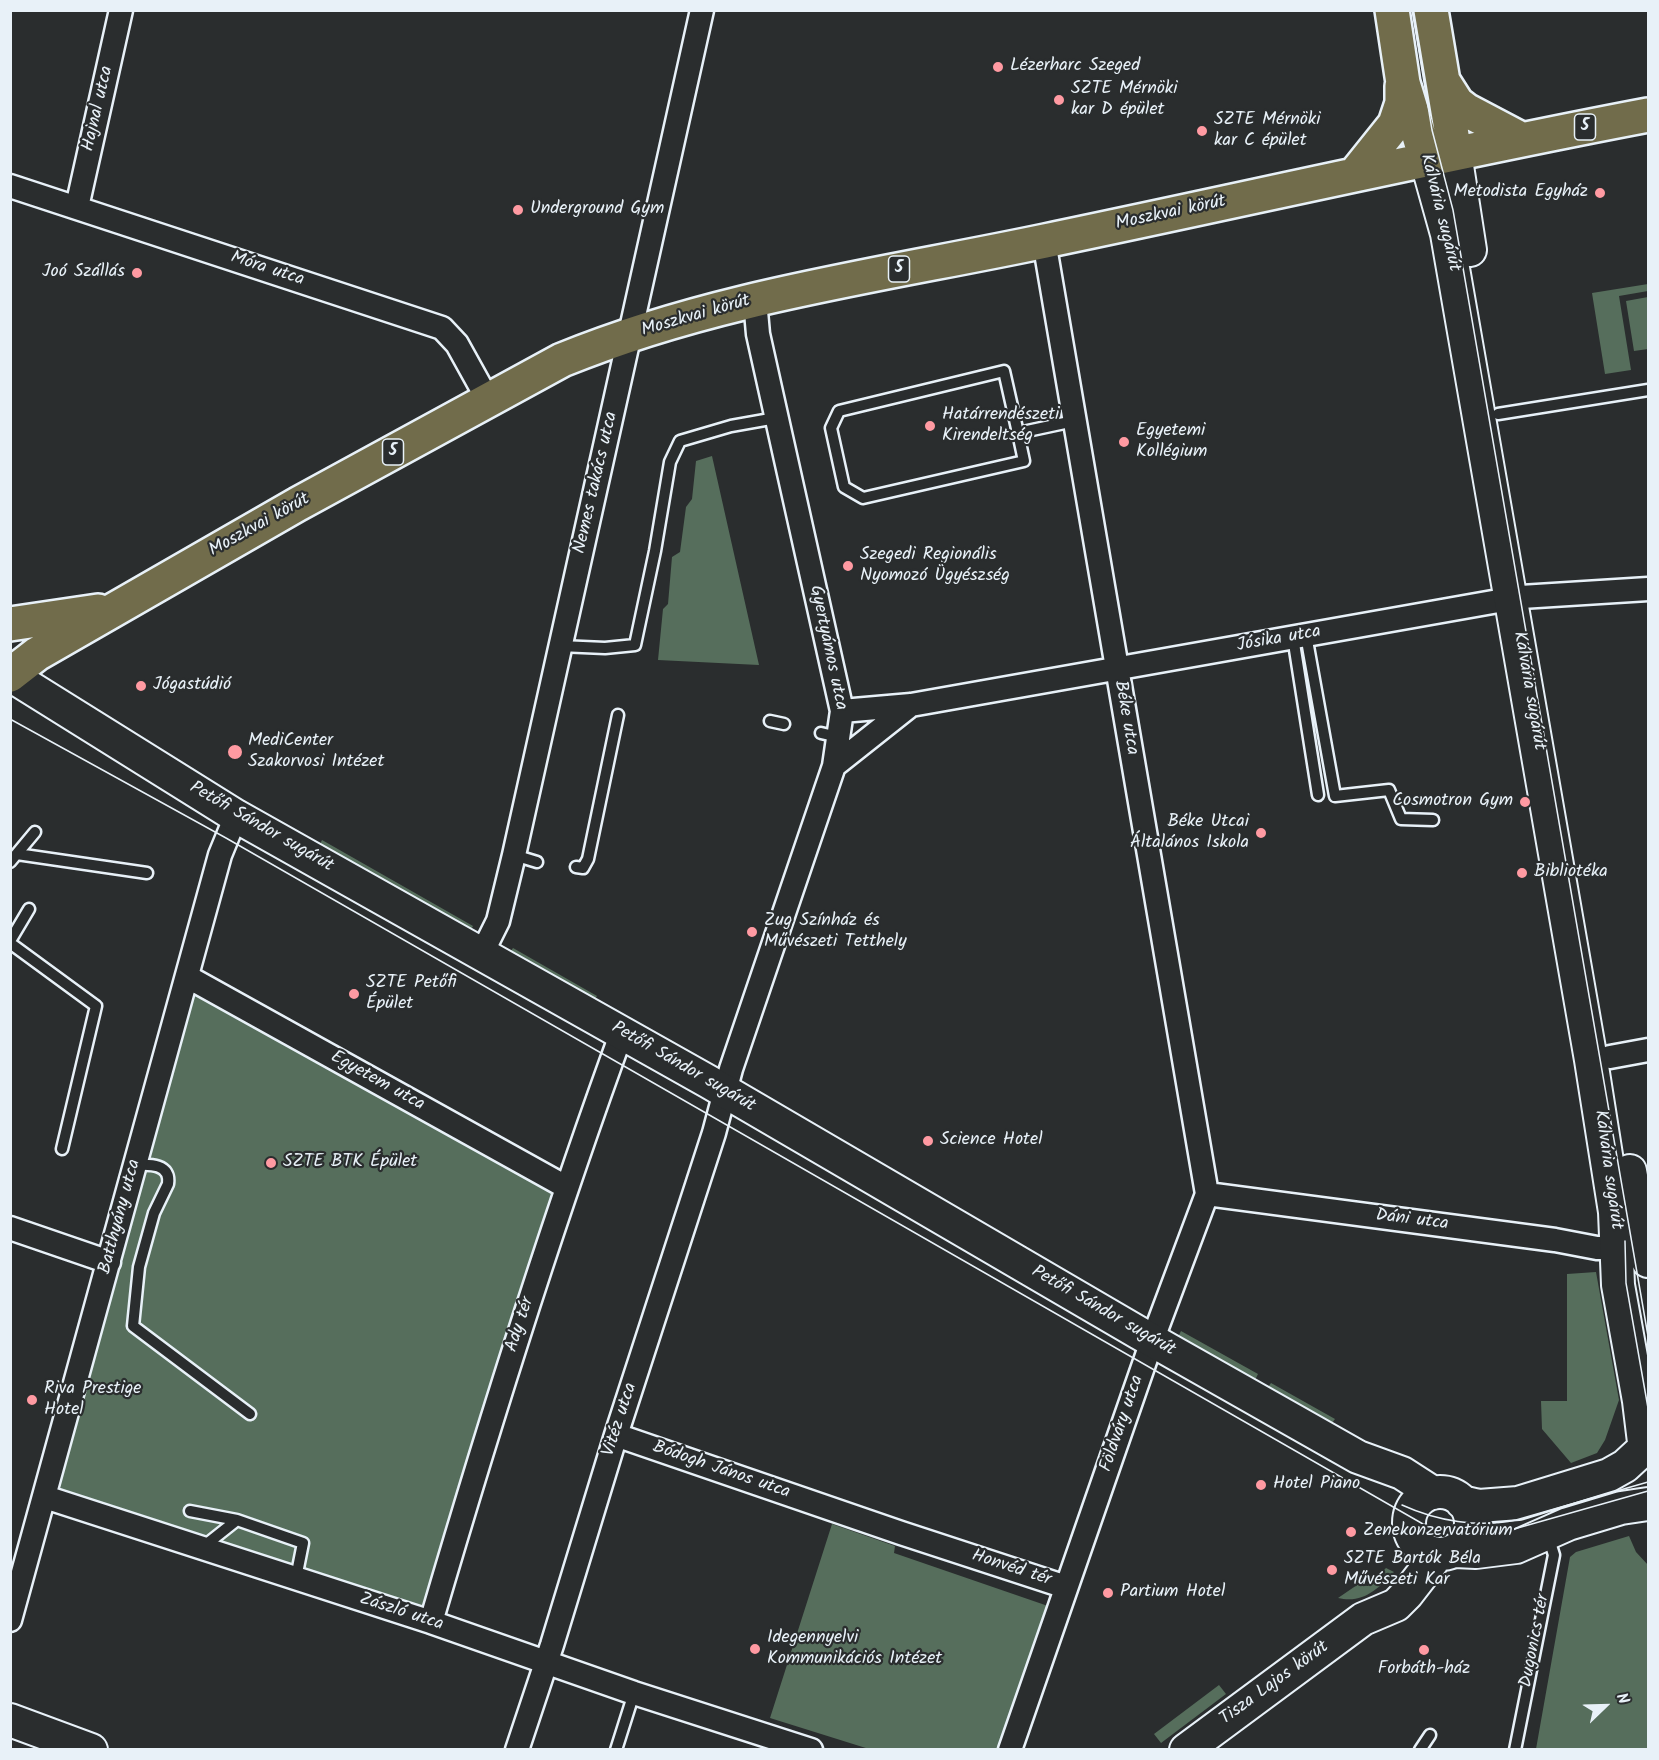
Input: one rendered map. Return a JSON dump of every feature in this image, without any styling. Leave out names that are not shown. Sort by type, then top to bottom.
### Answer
[{"type":"main road","name":"Kálvária sugárút","points":[[1392,10],[1402,83],[1440,156]]},
{"type":"main road","name":"Kálvária sugárút","points":[[1431,10],[1442,79],[1440,156]]},
{"type":"main road","points":[[1442,79],[1457,103],[1466,110],[1521,139]]},
{"type":"main road","points":[[1355,174],[1395,124],[1402,103],[1402,83]]},
{"type":"main road","name":"5","points":[[1440,156],[1648,115]]},
{"type":"main road","name":"Moszkvai körút","points":[[10,675],[37,654],[298,504],[562,360],[602,344],[755,300],[835,282],[1044,241],[1440,156]]},
{"type":"main road","name":"5","points":[[10,624],[114,609]]},
{"type":"street","name":"Hajnal utca","points":[[77,207],[121,10]]},
{"type":"street","name":"Nemes takács utca","points":[[482,953],[498,921],[514,855],[702,10]]},
{"type":"street","name":"Kálvária sugárút","points":[[1440,156],[1498,414],[1520,598],[1615,1212],[1639,1251]]},
{"type":"street","name":"Kálvária sugárút","points":[[1440,156],[1447,234],[1610,1057],[1639,1251]]},
{"type":"street","name":"Móra utca","points":[[10,186],[442,328],[457,344],[488,400]]},
{"type":"street","name":"Béke utca","points":[[1044,241],[1207,1194]]},
{"type":"street","name":"Gyertyámos utca","points":[[726,1092],[737,1052],[834,766],[830,735],[842,711],[758,334],[755,300]]},
{"type":"street","name":"Jósika utca","points":[[842,711],[911,705],[1520,598],[1648,589]]},
{"type":"street","name":"Petőfi Sándor sugárút","points":[[10,675],[236,816],[622,1032],[1152,1341],[1358,1457],[1402,1473],[1436,1500]]},
{"type":"street","name":"Jósika utca","points":[[834,766],[911,705]]},
{"type":"street","name":"Batthyány utca","points":[[10,1620],[220,855],[236,816]]},
{"type":"street","name":"Egyetem utca","points":[[188,977],[566,1187]]},
{"type":"street","name":"Ady tér","points":[[431,1622],[501,1388],[566,1187],[622,1032]]},
{"type":"street","points":[[1610,1057],[1648,1050]]},
{"type":"street","name":"Vitéz utca","points":[[517,1749],[726,1092]]},
{"type":"street","name":"Dáni utca","points":[[1207,1194],[1555,1240],[1597,1248],[1639,1251]]},
{"type":"street","name":"Földváry utca","points":[[1066,1587],[1152,1341],[1207,1194]]},
{"type":"street","points":[[10,1228],[109,1262]]},
{"type":"street","points":[[1639,1251],[1618,1285],[1644,1444],[1636,1466],[1638,1477],[1648,1496]]},
{"type":"street","name":"Bódogh János utca","points":[[616,1435],[827,1508]]},
{"type":"street","points":[[1644,1444],[1625,1466],[1609,1475],[1518,1503],[1479,1506],[1436,1500],[1409,1526],[1436,1549],[1486,1551],[1516,1547],[1568,1524],[1621,1508],[1648,1504]]},
{"type":"street","name":"Zászló utca","points":[[45,1497],[431,1622],[634,1693],[811,1749]]},
{"type":"street","name":"Tisza Lajos körút","points":[[1186,1749],[1363,1619],[1396,1605],[1407,1594],[1436,1549],[1466,1539],[1470,1532],[1470,1516],[1436,1500]]},
{"type":"street","name":"Honvéd tér","points":[[827,1508],[1066,1587],[1010,1749]]},
{"type":"street","points":[[10,1720],[91,1749]]},
{"type":"lane","points":[[1004,371],[1018,433],[1024,461],[863,498],[844,487],[831,428],[838,411],[1004,371]]},
{"type":"lane","points":[[1498,414],[1648,390]]},
{"type":"lane","points":[[560,646],[605,648],[635,645],[655,551],[670,462],[680,441],[731,426],[777,418]]},
{"type":"lane","points":[[1018,433],[1074,421]]},
{"type":"lane","points":[[1299,636],[1318,795]]},
{"type":"lane","points":[[1299,636],[1335,796],[1389,790],[1401,819],[1433,820]]},
{"type":"lane","points":[[576,867],[583,868],[588,859],[618,715]]},
{"type":"lane","points":[[770,721],[784,724]]},
{"type":"lane","points":[[14,858],[35,832]]},
{"type":"lane","points":[[514,855],[537,862]]},
{"type":"lane","points":[[14,858],[147,873]]},
{"type":"lane","points":[[29,909],[10,942],[96,1006],[62,1149]]},
{"type":"lane","points":[[136,1165],[152,1163],[167,1173],[169,1179],[154,1213],[140,1267],[133,1326],[250,1414]]},
{"type":"lane","points":[[190,1511],[237,1520],[303,1543],[297,1578]]},
{"type":"lane","points":[[202,1548],[237,1520]]},
{"type":"lane","name":"Dugonics tér","points":[[1515,1749],[1554,1555],[1548,1533]]},
{"type":"lane","points":[[615,1749],[634,1693]]},
{"type":"lane","points":[[1420,1749],[1431,1734]]},
{"type":"green space","points":[[1648,284],[1648,291],[1619,296],[1631,370],[1605,374],[1592,293]]},
{"type":"green space","points":[[1648,297],[1648,349],[1634,351],[1626,301]]},
{"type":"green space","points":[[712,456],[759,665],[658,660],[663,609],[668,604],[672,557],[680,552],[686,507],[692,499],[696,461]]},
{"type":"green space","points":[[322,840],[473,926],[471,930],[320,844]]},
{"type":"green space","points":[[513,948],[597,996],[594,1001],[510,952]]},
{"type":"green space","points":[[188,977],[566,1187],[431,1622],[45,1497]]},
{"type":"green space","points":[[1596,1272],[1619,1400],[1605,1440],[1597,1453],[1571,1463],[1542,1429],[1541,1401],[1567,1401],[1567,1274]]},
{"type":"green space","points":[[1181,1331],[1258,1374],[1255,1380],[1178,1337]]},
{"type":"green space","points":[[1271,1383],[1335,1419],[1332,1423],[1268,1387]]},
{"type":"green space","points":[[832,1524],[895,1546],[894,1553],[1048,1606],[998,1749],[869,1749],[770,1718]]},
{"type":"green space","points":[[1629,1536],[1636,1552],[1648,1565],[1648,1749],[1536,1749],[1570,1557],[1576,1552]]},
{"type":"green space","points":[[1386,1568],[1394,1572],[1369,1594],[1355,1599],[1338,1598],[1357,1585],[1368,1586]]},
{"type":"green space","points":[[1219,1685],[1226,1694],[1161,1743],[1154,1734]]},
{"type":"tram line","points":[[1412,10],[1432,130],[1453,210],[1648,1336]]},
{"type":"tram line","points":[[10,719],[226,838],[1423,1524],[1469,1535],[1500,1533],[1648,1491]]},
{"type":"tram line","points":[[1625,1241],[1626,1283],[1648,1408]]},
{"type":"tram line","points":[[1402,1505],[1415,1511],[1458,1522],[1502,1522],[1648,1482]]},
{"type":"place","name":"Lézerharc Szeged","points":[[998,67]]},
{"type":"place","name":"SZTE Mérnöki kar D épület","points":[[1059,100]]},
{"type":"place","name":"SZTE Mérnöki kar C épület","points":[[1202,131]]},
{"type":"place","name":"Metodista Egyház","points":[[1600,193]]},
{"type":"place","name":"Underground Gym","points":[[518,210]]},
{"type":"place","name":"Joó Szállás","points":[[137,273]]},
{"type":"place","name":"Határrendészeti Kirendeltség","points":[[930,426]]},
{"type":"place","name":"Egyetemi Kollégium","points":[[1124,442]]},
{"type":"place","name":"Szegedi Regionális Nyomozó Ügyészség","points":[[848,566]]},
{"type":"place","name":"Jógastúdió","points":[[141,686]]},
{"type":"place","name":"MediCenter Szakorvosi Intézet","points":[[235,752]]},
{"type":"place","name":"Cosmotron Gym","points":[[1525,802]]},
{"type":"place","name":"Béke Utcai Általános Iskola","points":[[1261,833]]},
{"type":"place","name":"Bibliotéka","points":[[1522,873]]},
{"type":"place","name":"Zug Színház és Művészeti Tetthely","points":[[752,932]]},
{"type":"place","name":"SZTE Petőfi Épület","points":[[354,994]]},
{"type":"place","name":"Science Hotel","points":[[928,1141]]},
{"type":"place","name":"SZTE BTK Épület","points":[[271,1163]]},
{"type":"place","name":"Riva Prestige Hotel","points":[[32,1400]]},
{"type":"place","name":"Hotel Piano","points":[[1261,1485]]},
{"type":"place","name":"Zenekonzervatórium","points":[[1351,1532]]},
{"type":"place","name":"SZTE Bartók Béla Művészeti Kar","points":[[1332,1570]]},
{"type":"place","name":"Partium Hotel","points":[[1108,1593]]},
{"type":"place","name":"Idegennyelvi Kommunikációs Intézet","points":[[755,1649]]},
{"type":"place","name":"Forbáth-ház","points":[[1424,1650]]}]
